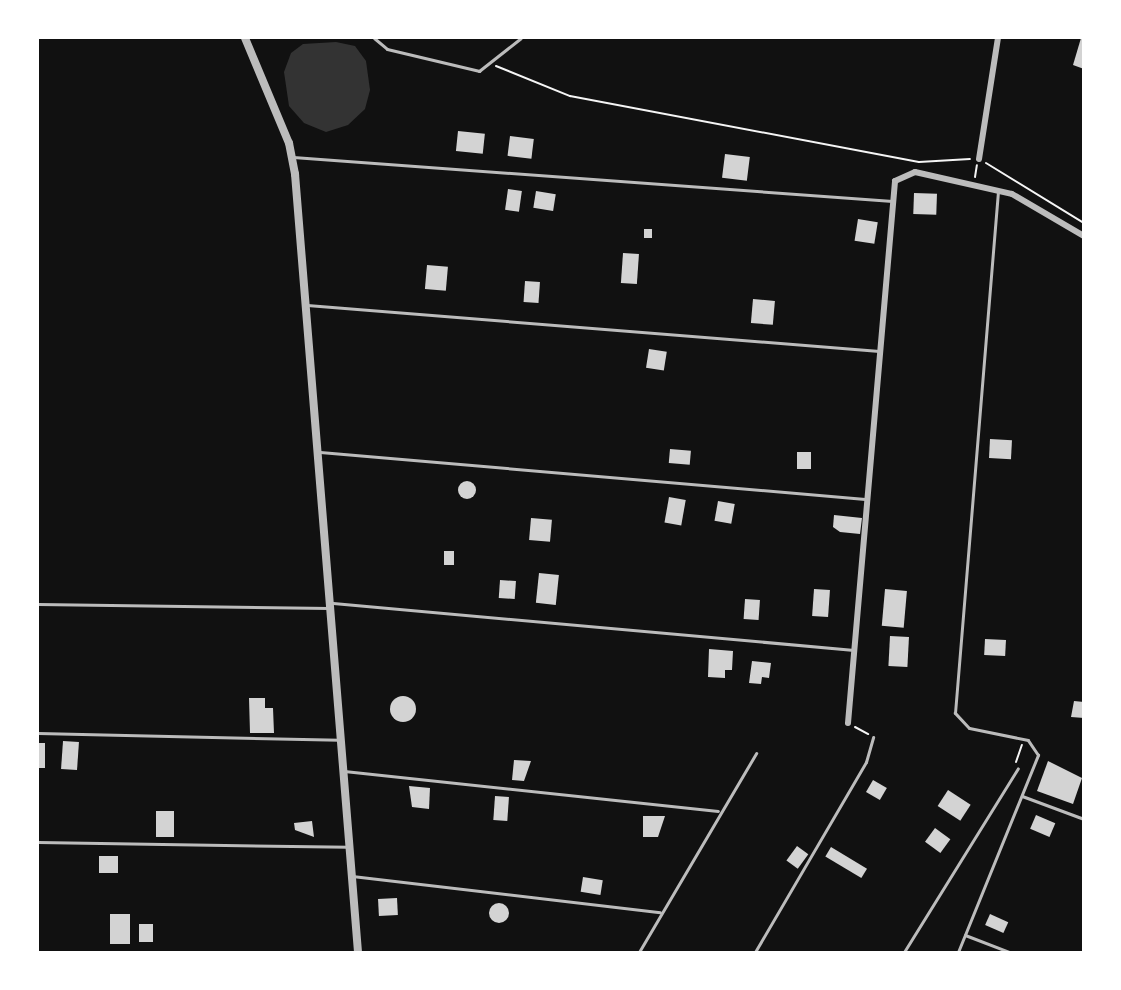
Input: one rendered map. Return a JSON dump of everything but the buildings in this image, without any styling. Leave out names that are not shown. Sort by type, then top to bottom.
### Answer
[{"type":"street","points":[[245,38],[293,157],[304,305],[320,452],[358,952]]},
{"type":"street","points":[[979,159],[998,38]]},
{"type":"street","points":[[848,723],[865,499],[892,201],[898,177],[923,173],[998,191],[1036,204],[1083,236]]},
{"type":"lane","points":[[374,38],[387,49],[460,69],[479,71],[521,38]]},
{"type":"lane","points":[[293,157],[892,201]]},
{"type":"lane","points":[[958,952],[1038,756],[1025,739],[969,728],[955,713],[998,191]]},
{"type":"lane","points":[[304,305],[879,351]]},
{"type":"lane","points":[[320,452],[865,499]]},
{"type":"lane","points":[[38,604],[331,605],[854,650]]},
{"type":"lane","points":[[38,733],[341,740]]},
{"type":"lane","points":[[755,952],[866,762],[873,737]]},
{"type":"lane","points":[[639,952],[718,811],[756,753]]},
{"type":"lane","points":[[904,952],[1014,771],[1018,768]]},
{"type":"lane","points":[[344,771],[718,811]]},
{"type":"lane","points":[[1022,796],[1083,819]]},
{"type":"lane","points":[[38,842],[350,847]]},
{"type":"lane","points":[[352,876],[660,912]]},
{"type":"lane","points":[[965,935],[1009,952]]},
{"type":"lane","points":[[38,952],[98,952]]},
{"type":"path","points":[[489,64],[570,96],[919,162],[979,159],[1083,223]]},
{"type":"path","points":[[972,186],[979,159]]},
{"type":"path","points":[[848,723],[873,737]]},
{"type":"path","points":[[1014,771],[1025,739]]},
{"type":"shaded area","points":[[336,42],[355,46],[366,61],[370,90],[365,109],[348,125],[326,132],[304,123],[289,106],[284,72],[291,53],[303,44]]}]
